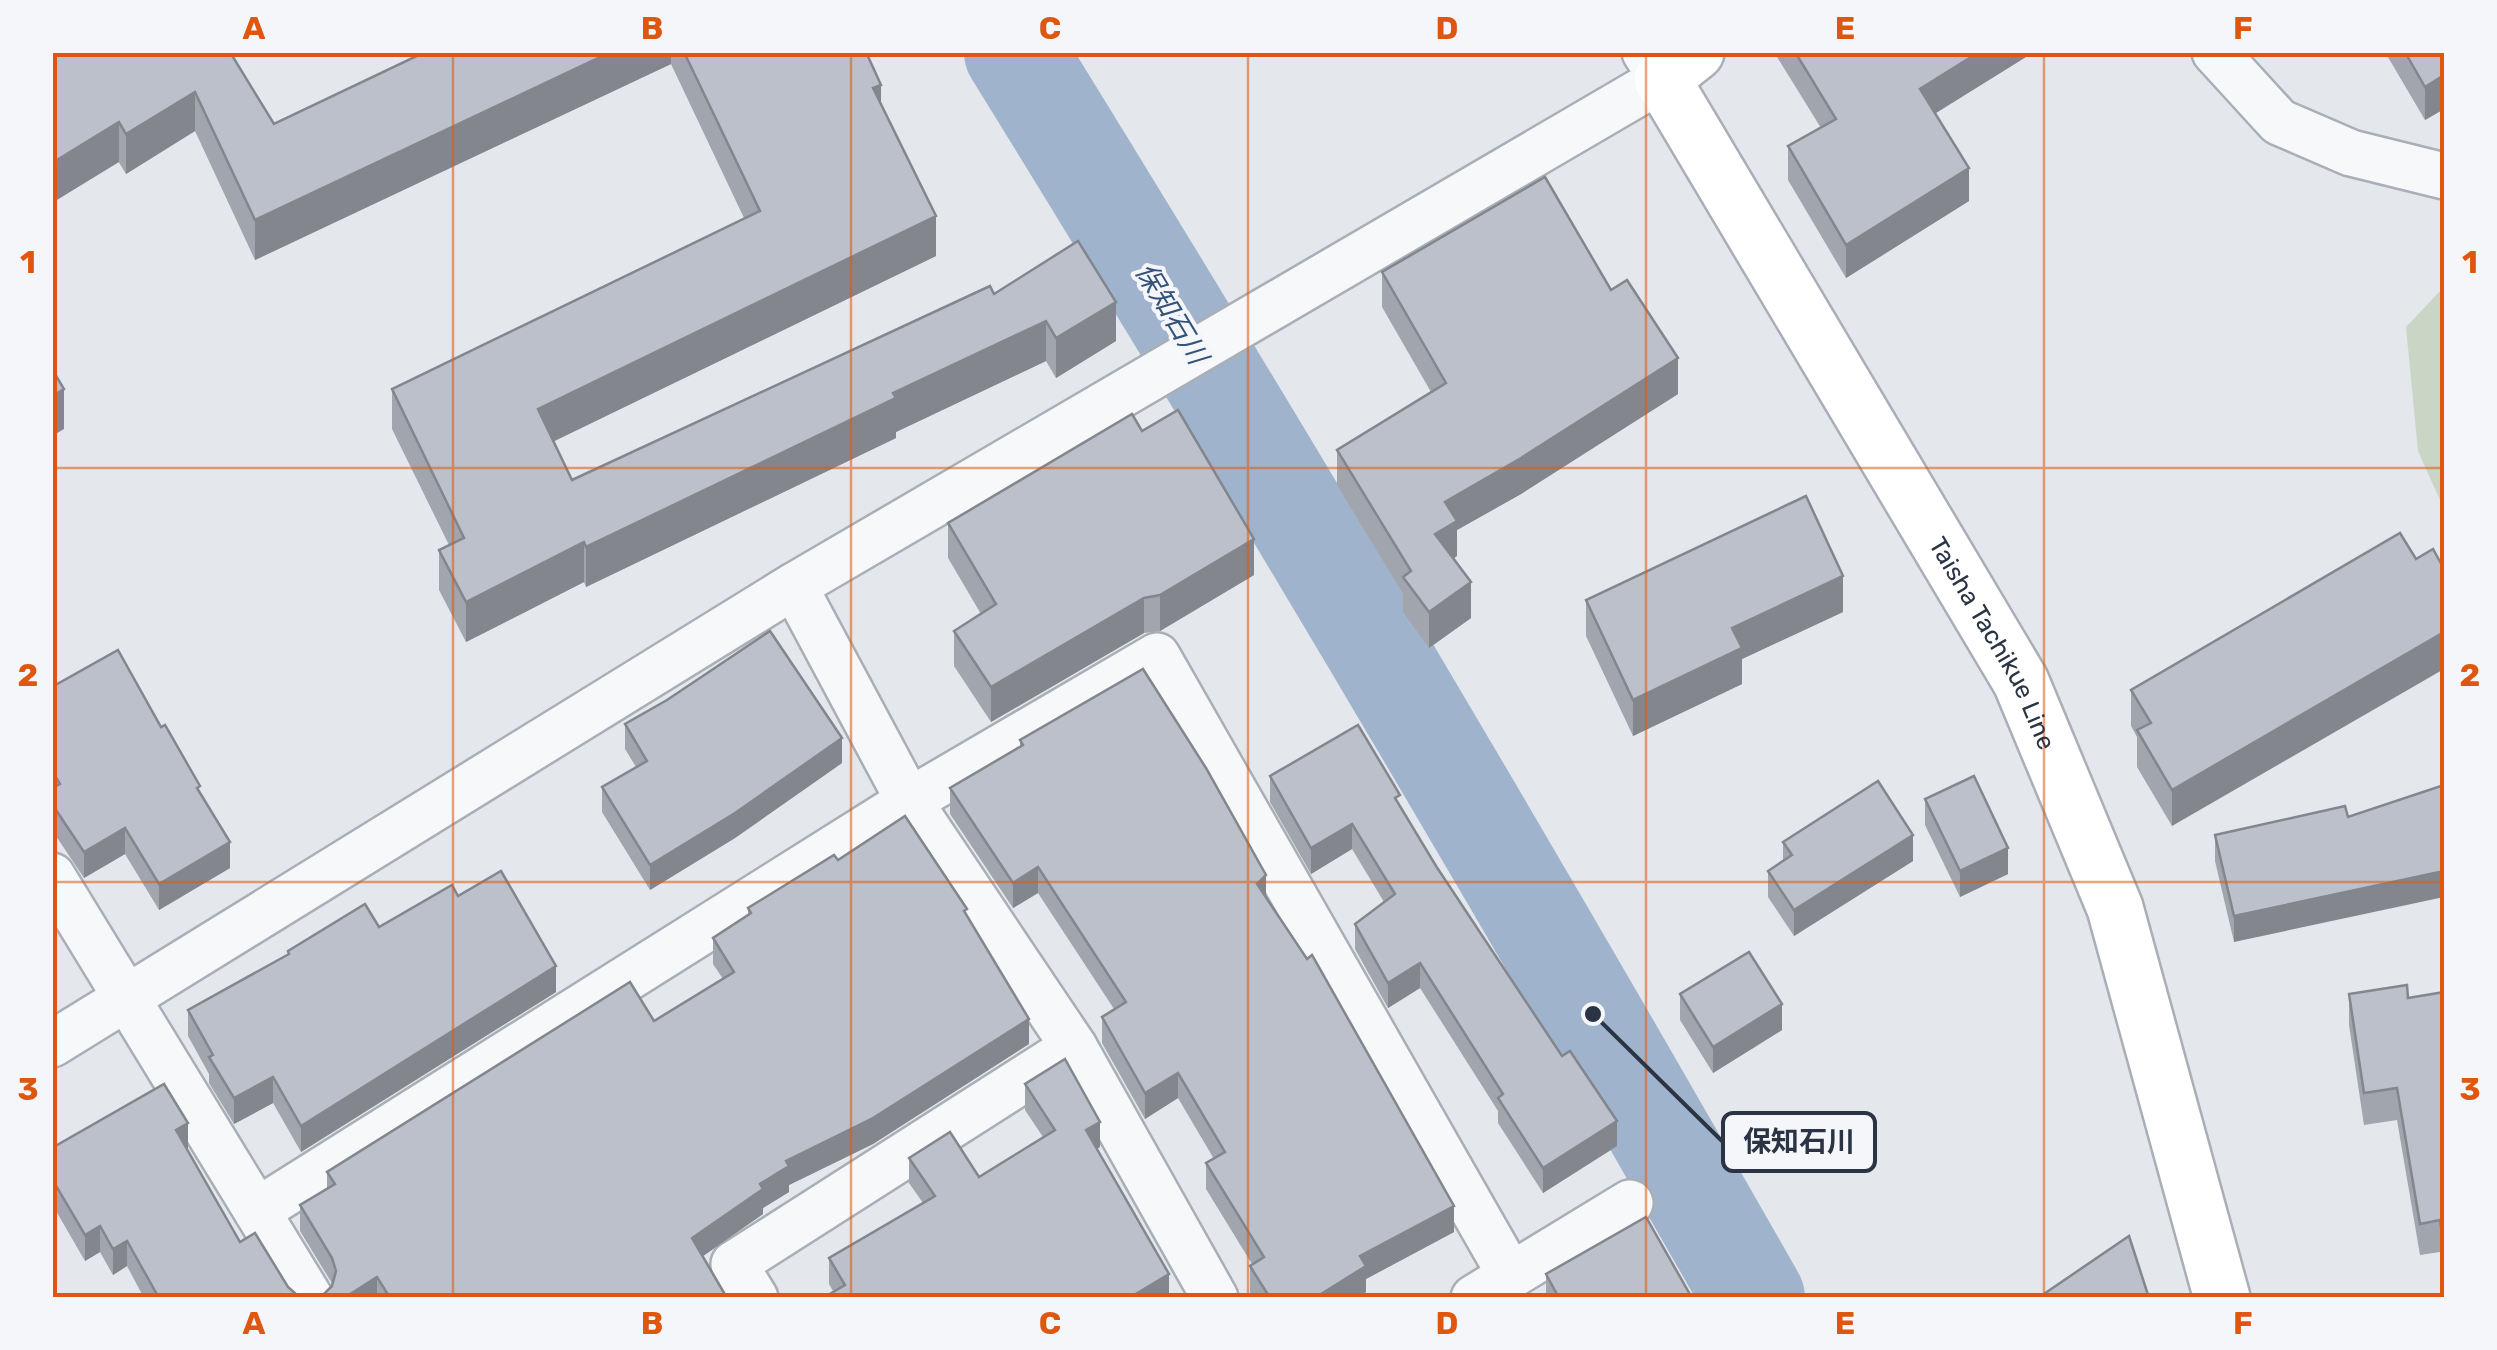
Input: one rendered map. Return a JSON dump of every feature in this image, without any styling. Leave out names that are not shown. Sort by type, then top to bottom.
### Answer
[{"type":"main road","name":"Taisha Tachikue Line","points":[[1667,61],[2021,682],[2114,908],[2222,1298]]},
{"type":"street","points":[[2215,52],[2280,122],[2351,153],[2444,176]]},
{"type":"street","points":[[52,1044],[794,586],[1667,61]]},
{"type":"street","points":[[794,586],[909,802],[1074,1046],[1215,1298]]},
{"type":"street","points":[[257,1211],[909,802],[1157,656],[1492,1287],[1630,1203]]},
{"type":"street","points":[[52,876],[310,1298]]},
{"type":"street","points":[[755,1298],[734,1264],[1074,1046]]},
{"type":"green space","points":[[2444,287],[2444,509],[2418,451],[2406,327]]},
{"type":"building","points":[[52,52],[230,52],[274,124],[425,52],[611,52],[255,220],[195,92],[126,134],[119,122],[52,163]]},
{"type":"building","points":[[684,52],[866,52],[881,85],[873,88],[936,216],[538,409],[572,480],[990,286],[994,294],[1078,241],[1116,302],[1056,338],[1046,321],[893,393],[896,398],[586,547],[584,542],[466,602],[439,550],[464,538],[392,389],[760,211]]},
{"type":"building","points":[[1795,52],[1979,52],[1920,89],[1969,168],[1846,245],[1788,146],[1836,119]]},
{"type":"building","points":[[2405,52],[2444,52],[2444,75],[2425,87]]},
{"type":"building","points":[[1545,177],[1611,290],[1627,280],[1678,358],[1445,502],[1457,521],[1435,534],[1471,582],[1429,612],[1403,577],[1411,571],[1337,450],[1446,383],[1382,272]]},
{"type":"building","points":[[52,369],[64,389],[52,396]]},
{"type":"building","points":[[1178,410],[1254,539],[991,687],[954,631],[996,604],[948,523],[1132,414],[1142,431]]},
{"type":"building","points":[[1806,496],[1843,576],[1732,628],[1742,648],[1633,700],[1586,600]]},
{"type":"building","points":[[2400,533],[2416,559],[2433,549],[2444,569],[2444,632],[2172,790],[2137,730],[2151,723],[2131,690]]},
{"type":"building","points":[[770,631],[842,738],[735,813],[650,865],[602,787],[647,761],[625,724]]},
{"type":"building","points":[[118,650],[230,842],[159,884],[125,828],[84,852],[52,804],[52,788],[60,784],[52,771],[52,687]]},
{"type":"building","points":[[1143,669],[1206,768],[1266,875],[1257,884],[1307,959],[1312,955],[1454,1206],[1360,1256],[1366,1266],[1321,1294],[1324,1298],[1270,1298],[1250,1266],[1264,1257],[1206,1163],[1225,1152],[1178,1073],[1145,1093],[1102,1017],[1126,1002],[1038,867],[1013,883],[950,788],[1023,745],[1020,740]]},
{"type":"building","points":[[1358,725],[1436,866],[1562,1056],[1570,1051],[1617,1121],[1543,1168],[1498,1098],[1503,1094],[1420,963],[1388,983],[1355,924],[1395,894],[1352,824],[1311,848],[1270,776]]},
{"type":"building","points":[[1974,776],[2008,848],[1960,871],[1925,799]]},
{"type":"building","points":[[1878,781],[1913,835],[1794,910],[1768,871],[1792,855],[1783,842]]},
{"type":"building","points":[[2444,785],[2444,871],[2234,916],[2215,835],[2345,806],[2348,817]]},
{"type":"building","points":[[905,816],[967,909],[964,911],[1029,1019],[873,1118],[786,1161],[789,1166],[760,1184],[763,1189],[692,1238],[727,1298],[390,1298],[377,1277],[344,1298],[314,1298],[332,1286],[336,1271],[300,1205],[335,1184],[327,1172],[630,982],[654,1021],[734,972],[713,938],[751,913],[748,908],[834,855],[838,860]]},
{"type":"building","points":[[501,871],[556,966],[301,1126],[273,1077],[234,1098],[209,1057],[213,1055],[188,1010],[289,954],[288,951],[365,904],[379,927],[452,885],[458,896]]},
{"type":"building","points":[[1749,952],[1782,1004],[1713,1047],[1680,994]]},
{"type":"building","points":[[2407,985],[2408,998],[2444,992],[2444,1248],[2440,1220],[2420,1224],[2397,1088],[2364,1093],[2349,994]]},
{"type":"building","points":[[1065,1059],[1100,1122],[1086,1130],[1169,1274],[1129,1298],[823,1298],[845,1285],[829,1258],[935,1196],[909,1158],[950,1132],[979,1177],[1055,1130],[1025,1084]]},
{"type":"building","points":[[164,1084],[188,1123],[176,1130],[240,1242],[255,1233],[288,1287],[298,1296],[308,1298],[159,1298],[127,1241],[113,1249],[100,1226],[85,1235],[52,1179],[52,1148]]},
{"type":"building","points":[[1646,1217],[1692,1298],[1559,1298],[1546,1274]]},
{"type":"building","points":[[2129,1236],[2149,1298],[2038,1298]]},
{"type":"waterway","name":"保知石川","points":[[1015,52],[1390,672],[1754,1298]]},
{"type":"place","name":"保知石川","points":[[1593,1014]]}]
